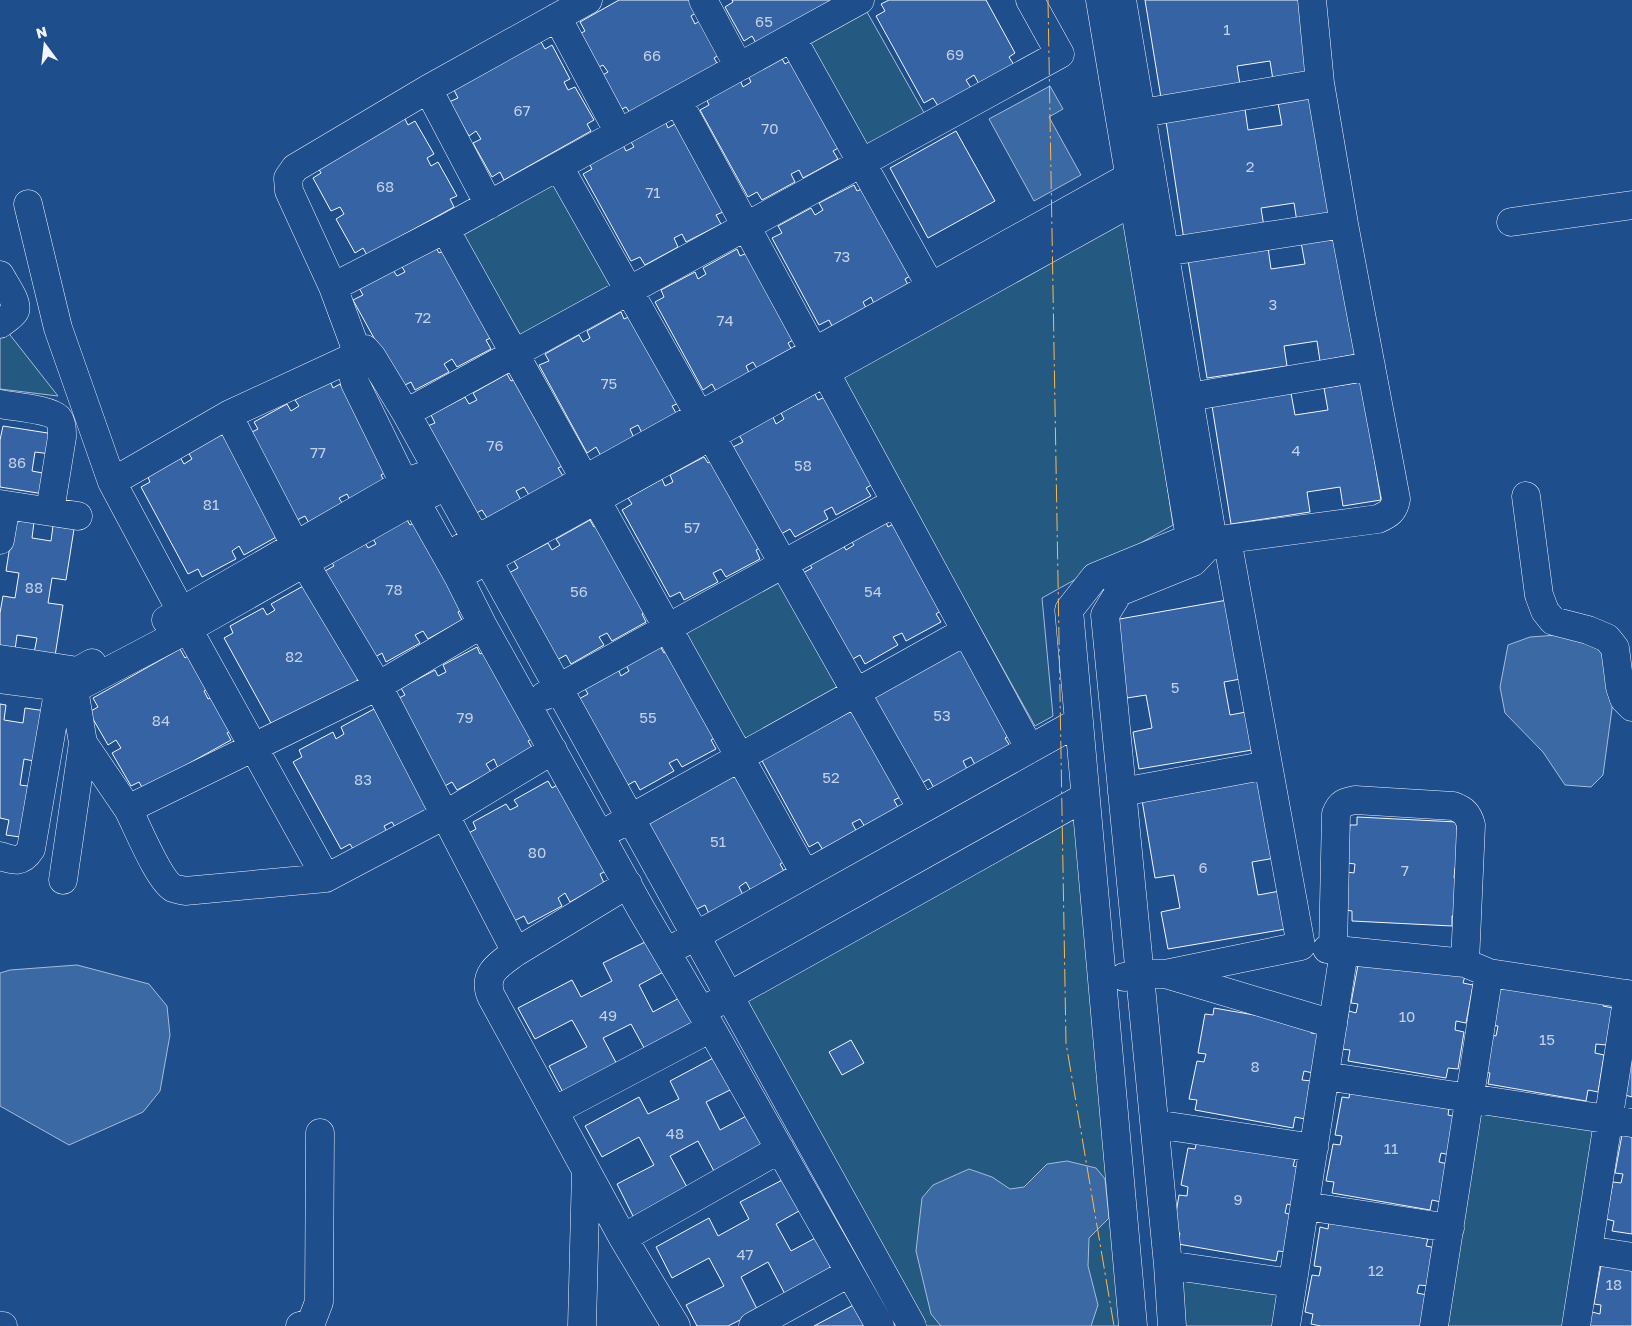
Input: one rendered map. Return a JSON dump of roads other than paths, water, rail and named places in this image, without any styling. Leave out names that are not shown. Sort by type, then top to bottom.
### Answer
[{"type":"street","points":[[588,0],[428,88],[295,168],[288,178],[289,191],[333,287],[352,354],[355,383],[410,491],[527,705],[880,1326]]},
{"type":"street","points":[[703,0],[739,67]]},
{"type":"street","points":[[333,287],[445,229],[860,0]]},
{"type":"street","points":[[1100,0],[1142,183],[1210,539],[1268,766],[1300,946]]},
{"type":"street","points":[[1122,0],[1142,113],[1142,183],[1165,252],[1210,539],[1193,562],[1118,592],[1105,615],[1122,792],[1153,974],[1155,1124],[1172,1326]]},
{"type":"street","points":[[1133,1326],[1069,610],[1095,577],[1210,539],[1378,519],[1388,515],[1395,509],[1396,498],[1344,224],[1320,83],[1315,1]]},
{"type":"street","points":[[406,413],[1060,54],[1040,3]]},
{"type":"street","points":[[558,17],[619,133]]},
{"type":"street","points":[[792,38],[931,287]]},
{"type":"street","points":[[1142,113],[1320,83]]},
{"type":"street","points":[[428,88],[489,205]]},
{"type":"street","points":[[678,101],[1030,749]]},
{"type":"street","points":[[559,166],[922,809]]},
{"type":"street","points":[[820,362],[931,287],[1142,183]]},
{"type":"street","points":[[452,566],[1142,183]]},
{"type":"street","points":[[28,204],[58,328],[112,482],[252,747],[326,878]]},
{"type":"street","points":[[1511,222],[1632,205]]},
{"type":"street","points":[[1165,252],[1344,224]]},
{"type":"street","points":[[445,229],[805,874]]},
{"type":"street","points":[[0,276],[15,302],[16,308],[14,313],[0,324]]},
{"type":"street","points":[[112,482],[228,415],[352,354],[365,350],[372,357],[443,479],[912,1326]]},
{"type":"street","points":[[1189,397],[1371,366]]},
{"type":"street","points":[[0,404],[50,413],[58,418],[62,426],[62,437],[50,511]]},
{"type":"street","points":[[228,415],[300,554],[378,686],[516,952]]},
{"type":"street","points":[[0,680],[70,682],[184,620],[410,491],[443,479]]},
{"type":"street","points":[[1526,496],[1539,594],[1545,611],[1553,621],[1588,630],[1607,638],[1615,648],[1620,688],[1624,700],[1632,707]]},
{"type":"street","points":[[527,705],[560,689],[896,502]]},
{"type":"street","points":[[0,540],[3,505],[78,516]]},
{"type":"street","points":[[128,809],[378,686],[482,624]]},
{"type":"street","points":[[601,835],[966,631]]},
{"type":"street","points":[[0,659],[70,682]]},
{"type":"street","points":[[63,880],[83,743],[70,682]]},
{"type":"street","points":[[0,856],[18,860],[26,856],[31,848],[70,682]]},
{"type":"street","points":[[667,953],[696,934],[1078,722]]},
{"type":"street","points":[[83,743],[128,809],[164,879],[173,888],[185,890],[326,878],[445,815],[553,750]]},
{"type":"street","points":[[1122,792],[1268,766]]},
{"type":"street","points":[[554,1111],[706,1020],[730,995],[1085,797]]},
{"type":"street","points":[[1286,1326],[1333,1024],[1339,950],[1336,814],[1339,806],[1356,800],[1453,806],[1462,809],[1468,815],[1471,825],[1477,968],[1470,1098],[1434,1326]]},
{"type":"street","points":[[628,884],[516,952],[493,970],[488,979],[488,989],[623,1238],[676,1326]]},
{"type":"street","points":[[1102,981],[1153,974],[1300,946],[1477,968],[1630,994],[1620,1121],[1588,1250],[1576,1326]]},
{"type":"street","points":[[1153,974],[1333,1024]]},
{"type":"street","points":[[1325,1076],[1620,1121]]},
{"type":"street","points":[[1155,1124],[1314,1148]]},
{"type":"street","points":[[300,1326],[311,1323],[319,1302],[320,1133]]},
{"type":"street","points":[[623,1238],[780,1149]]},
{"type":"street","points":[[582,1326],[586,1171]]},
{"type":"street","points":[[1305,1206],[1450,1228]]},
{"type":"street","points":[[1588,1250],[1632,1257]]},
{"type":"street","points":[[1168,1265],[1292,1283]]},
{"type":"street","points":[[753,1326],[849,1273]]}]
